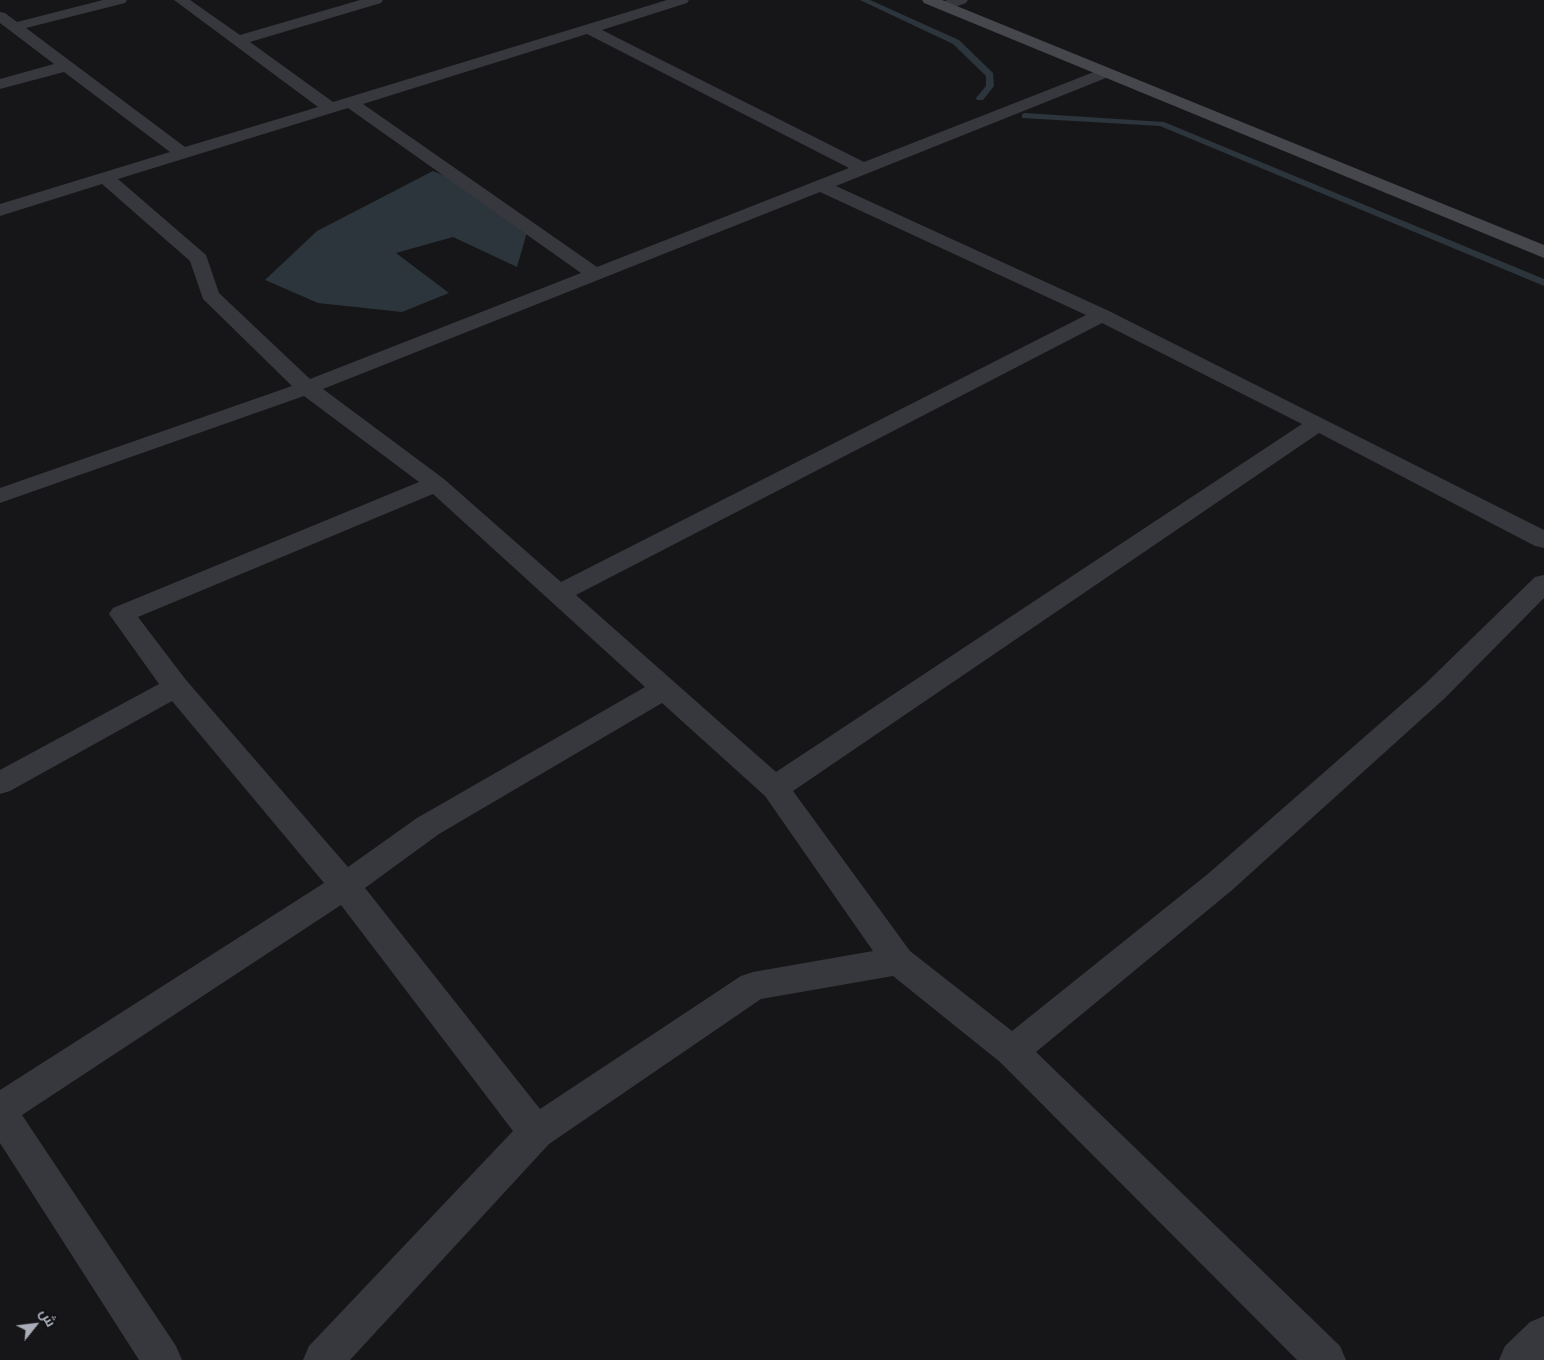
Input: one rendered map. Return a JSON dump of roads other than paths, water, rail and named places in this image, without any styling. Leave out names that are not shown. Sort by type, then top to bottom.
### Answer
[{"type":"street","points":[[14,27],[120,0]]},
{"type":"street","points":[[181,0],[331,108]]},
{"type":"street","points":[[238,41],[376,0]]},
{"type":"street","points":[[0,210],[682,0]]},
{"type":"street","points":[[937,3],[961,0]]},
{"type":"street","points":[[937,3],[1544,252]]},
{"type":"street","points":[[0,16],[183,154]]},
{"type":"street","points":[[590,28],[863,168]]},
{"type":"street","points":[[0,84],[66,66]]},
{"type":"street","points":[[0,496],[307,388],[1105,73]]},
{"type":"street","points":[[351,102],[595,274]]},
{"type":"street","points":[[106,178],[199,259],[210,295],[307,388],[436,484],[775,788],[898,961],[1012,1051],[1326,1360]]},
{"type":"street","points":[[820,185],[1102,316],[1544,540]]},
{"type":"street","points":[[558,594],[1102,316]]},
{"type":"street","points":[[775,788],[1318,424]]},
{"type":"street","points":[[436,484],[122,614],[176,687],[345,886],[536,1132]]},
{"type":"street","points":[[1012,1051],[1220,882],[1435,691],[1544,583]]},
{"type":"street","points":[[0,783],[176,687]]},
{"type":"street","points":[[162,1360],[0,1111],[345,886],[428,826],[664,689]]},
{"type":"street","points":[[323,1360],[536,1132],[752,986],[898,961]]},
{"type":"street","points":[[1520,1360],[1544,1336]]},
{"type":"waterway","points":[[864,0],[956,42],[990,75],[990,86],[980,98]]},
{"type":"waterway","points":[[1025,116],[1161,124],[1544,283]]}]
